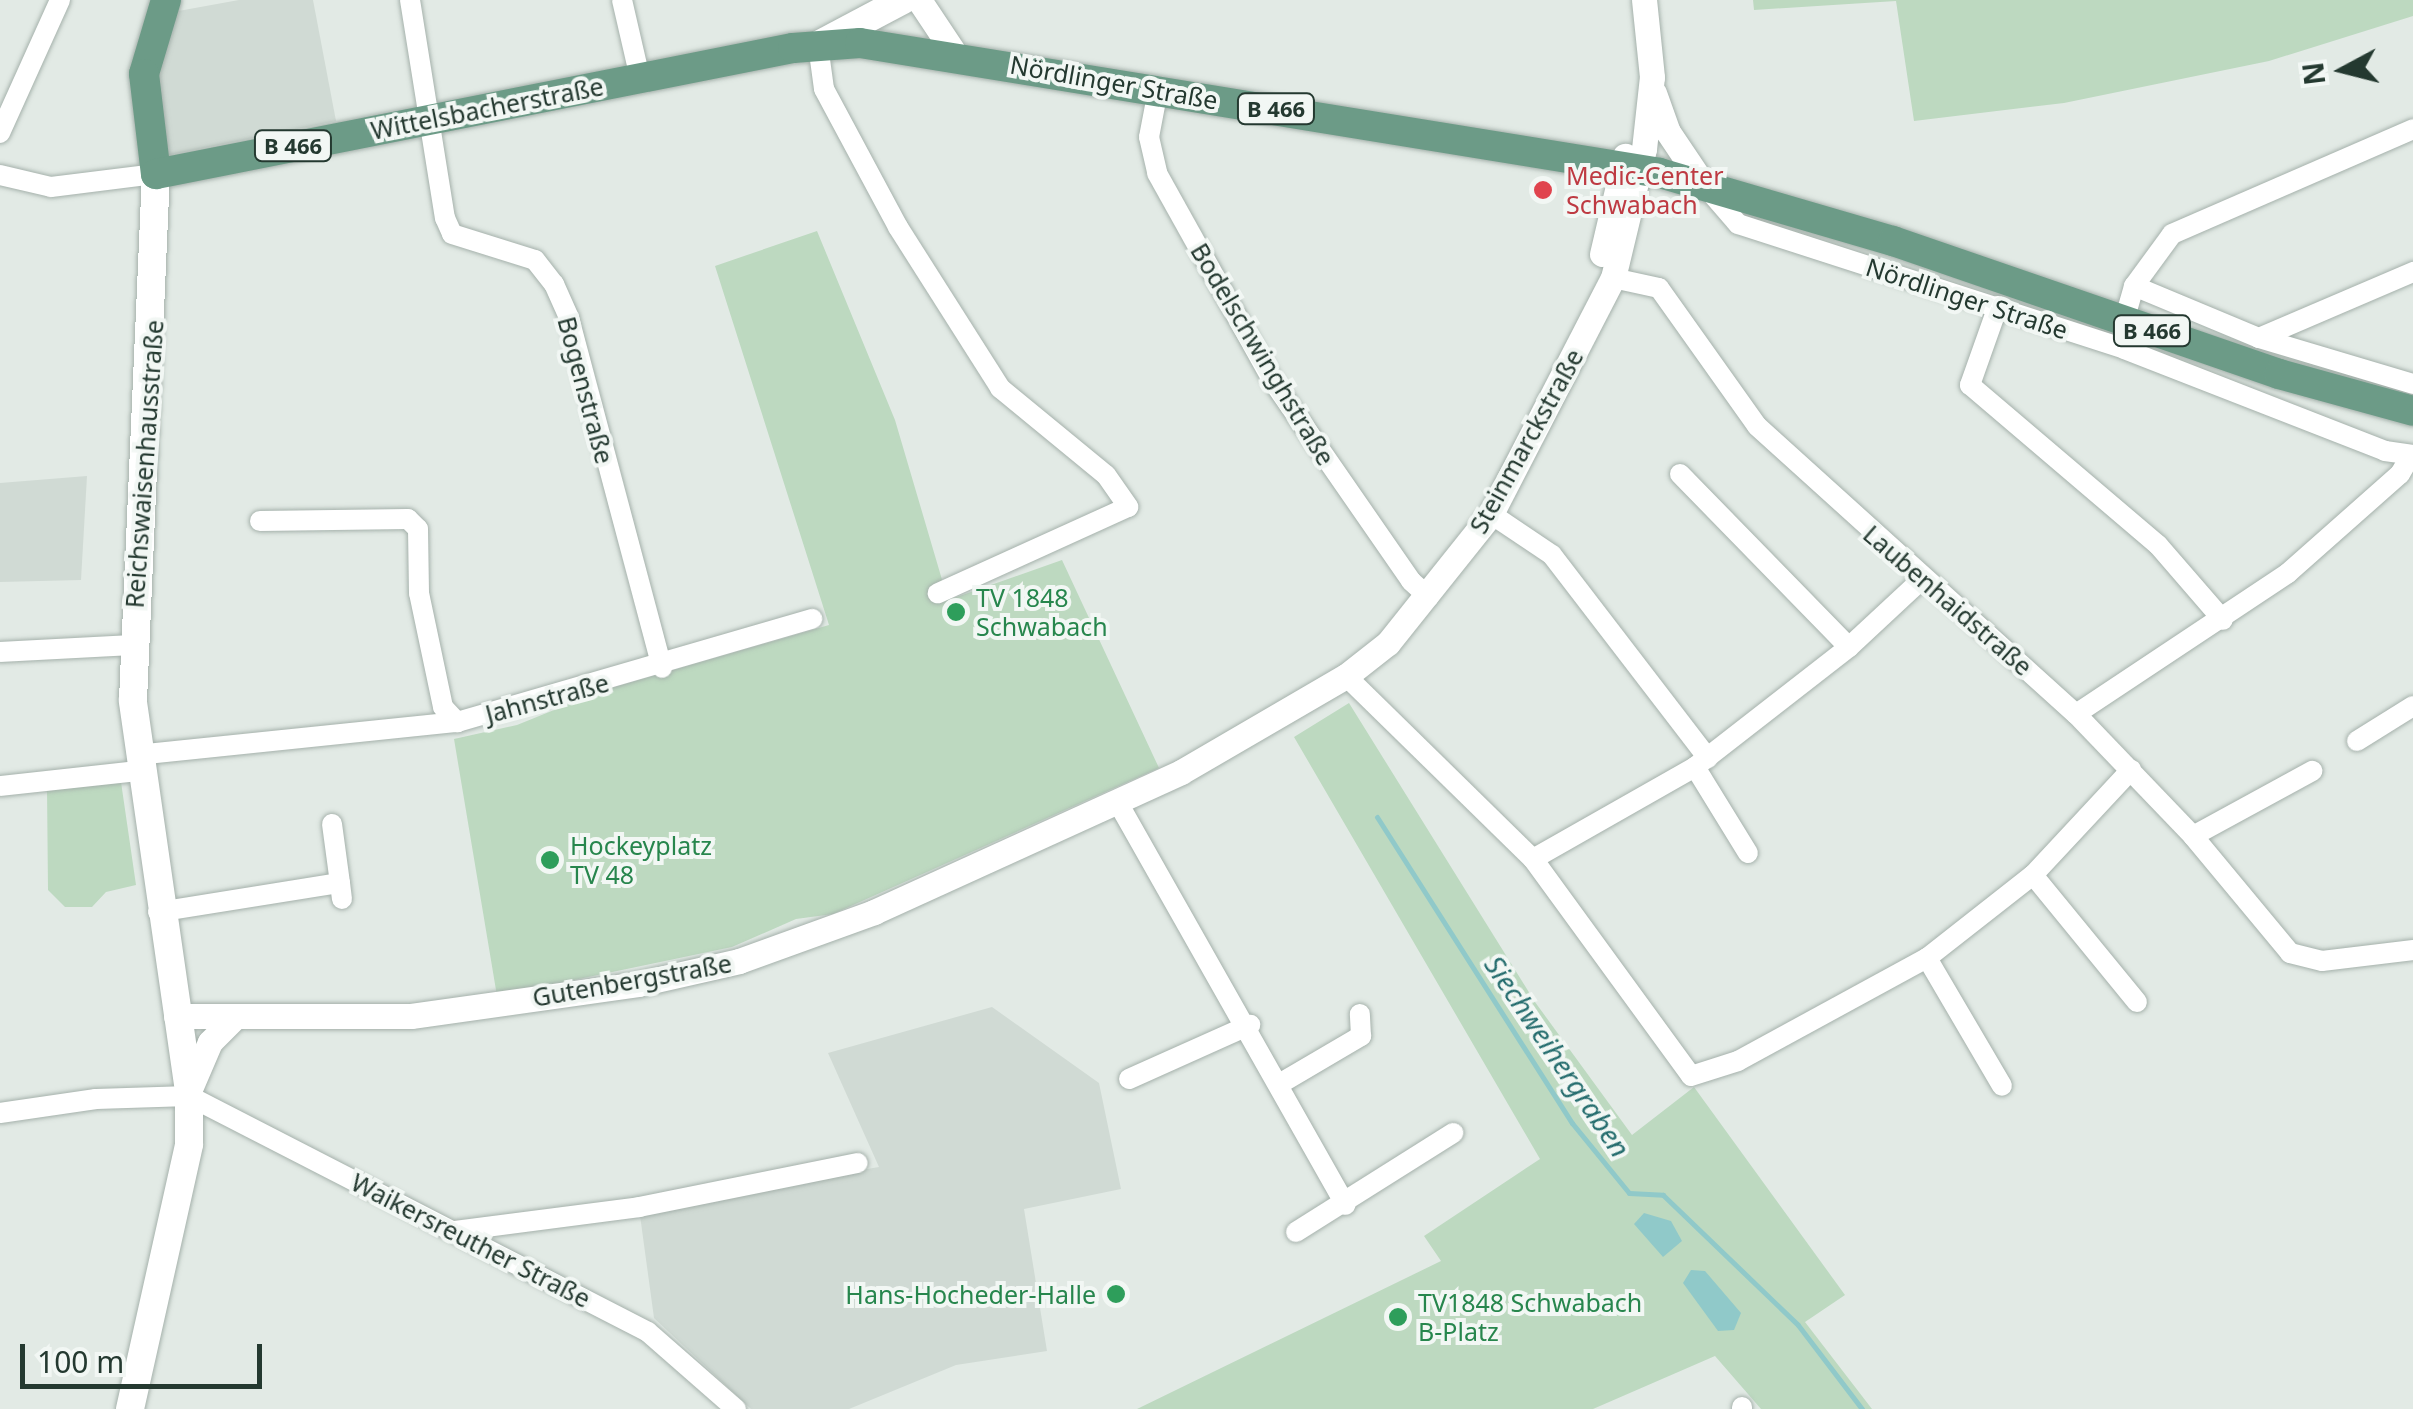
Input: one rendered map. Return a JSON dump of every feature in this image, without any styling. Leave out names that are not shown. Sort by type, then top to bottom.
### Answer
[{"type":"main road","points":[[156,174],[144,74],[166,0]]},
{"type":"main road","points":[[818,45],[903,0]]},
{"type":"main road","name":"Wittelsbacherstraße","points":[[156,174],[818,45]]},
{"type":"main road","name":"Nördlinger Straße","points":[[818,45],[955,54],[1703,184],[2413,411]]},
{"type":"main road","name":"Reichswaisenhausstraße","points":[[130,1409],[150,1303],[182,1193],[189,1094],[138,763],[132,645],[160,207],[156,174]]},
{"type":"street","points":[[0,133],[60,0]]},
{"type":"street","points":[[410,0],[430,118]]},
{"type":"street","points":[[622,0],[640,78]]},
{"type":"street","points":[[920,0],[955,54]]},
{"type":"street","points":[[1644,0],[1652,77],[1668,132],[1703,184]]},
{"type":"street","points":[[1631,169],[1646,27]]},
{"type":"street","points":[[818,45],[833,106],[898,227],[1000,388],[1106,475],[1128,507],[938,593]]},
{"type":"street","points":[[1631,169],[1652,77]]},
{"type":"street","name":"Bodelschwinghstraße","points":[[1158,90],[1149,137],[1157,173],[1272,380],[1411,581],[1429,597]]},
{"type":"street","name":"Bogenstraße","points":[[430,118],[452,234],[535,260],[569,318],[662,668]]},
{"type":"street","points":[[2124,321],[2134,286],[2172,234],[2413,129]]},
{"type":"street","name":"Steinmarckstraße","points":[[1117,801],[1260,730],[1346,676],[1388,643],[1429,597],[1491,514],[1613,278],[1631,169]]},
{"type":"street","name":"Steinmarckstraße","points":[[1592,318],[1631,169]]},
{"type":"street","points":[[0,175],[51,187],[156,174]]},
{"type":"street","name":"Nördlinger Straße","points":[[1703,184],[1738,224],[1998,306],[2412,455]]},
{"type":"street","points":[[2260,338],[2413,272]]},
{"type":"street","name":"Laubenhaidstraße","points":[[1613,278],[1659,288],[1757,426],[1921,580],[2076,714],[2193,836],[2290,954],[2322,961],[2413,950]]},
{"type":"street","points":[[2134,286],[2260,338],[2413,384]]},
{"type":"street","points":[[1998,306],[1970,385],[2158,545],[2223,620]]},
{"type":"street","points":[[2076,714],[2223,620],[2338,532],[2400,474],[2412,455]]},
{"type":"street","points":[[1680,474],[1849,647]]},
{"type":"street","points":[[1491,514],[1552,554],[1701,762],[1748,853]]},
{"type":"street","name":"Jahnstraße","points":[[260,521],[408,519],[418,530],[423,612],[443,707],[457,722],[662,668],[812,620]]},
{"type":"street","points":[[1532,859],[1701,762],[1849,647],[1921,580]]},
{"type":"street","points":[[0,652],[132,645]]},
{"type":"street","points":[[1346,676],[1532,859],[1680,1066],[1703,1076],[1927,958],[2033,875],[2131,770]]},
{"type":"street","points":[[2357,740],[2413,706]]},
{"type":"street","points":[[0,786],[138,763],[457,722]]},
{"type":"street","points":[[2193,836],[2312,771]]},
{"type":"street","points":[[1117,801],[1250,1025],[1346,1205]]},
{"type":"street","name":"Gutenbergstraße","points":[[176,1016],[411,1016],[638,984],[740,961],[874,912],[1117,801]]},
{"type":"street","points":[[158,912],[341,891],[332,824]]},
{"type":"street","points":[[2033,875],[2137,1002]]},
{"type":"street","points":[[1927,958],[2002,1086]]},
{"type":"street","points":[[1281,1084],[1361,1036],[1360,1014]]},
{"type":"street","points":[[0,1114],[96,1099],[189,1094],[210,1042],[235,1017]]},
{"type":"street","points":[[1129,1079],[1250,1025]]},
{"type":"street","name":"Waikersreuther Straße","points":[[189,1094],[648,1332],[736,1409]]},
{"type":"street","points":[[1296,1232],[1346,1205],[1453,1134]]},
{"type":"street","points":[[454,1231],[638,1207],[858,1163]]},
{"type":"shaded area","points":[[239,0],[313,0],[336,121],[169,155],[155,77],[173,12]]},
{"type":"shaded area","points":[[87,476],[81,580],[0,582],[0,483]]},
{"type":"shaded area","points":[[992,1007],[1099,1083],[1121,1189],[1024,1209],[1047,1351],[956,1365],[849,1409],[751,1409],[654,1318],[639,1208],[879,1167],[828,1053]]},
{"type":"green space","points":[[1753,0],[2413,0],[2413,16],[2269,61],[2064,103],[1914,121],[1896,1],[1754,10]]},
{"type":"green space","name":"TV 1848 Schwabach","points":[[817,231],[895,420],[948,600],[1062,560],[1159,768],[833,914],[796,919],[732,947],[497,996],[454,739],[517,725],[601,691],[829,625],[715,266]]},
{"type":"green space","points":[[1349,703],[1535,1002],[1632,1135],[1694,1087],[1845,1295],[1805,1322],[1872,1409],[1761,1409],[1715,1356],[1593,1409],[1137,1409],[1441,1261],[1424,1236],[1540,1159],[1294,737]]},
{"type":"green space","points":[[121,782],[136,885],[106,892],[92,907],[65,907],[48,890],[47,789]]},
{"type":"water","points":[[1644,1213],[1671,1221],[1682,1241],[1663,1257],[1634,1224]]},
{"type":"water","points":[[1691,1270],[1705,1271],[1741,1313],[1734,1330],[1718,1331],[1683,1283]]},
{"type":"waterway","name":"Siechweihergraben","points":[[1377,817],[1572,1123],[1629,1193],[1663,1195],[1798,1325],[1862,1409]]},
{"type":"place","name":"Medic-Center Schwabach","points":[[1543,190]]},
{"type":"place","name":"TV 1848 Schwabach","points":[[956,612]]},
{"type":"place","name":"Hockeyplatz TV 48","points":[[550,860]]},
{"type":"place","name":"Hans-Hocheder-Halle","points":[[1116,1294]]},
{"type":"place","name":"TV1848 Schwabach B-Platz","points":[[1398,1317]]}]
